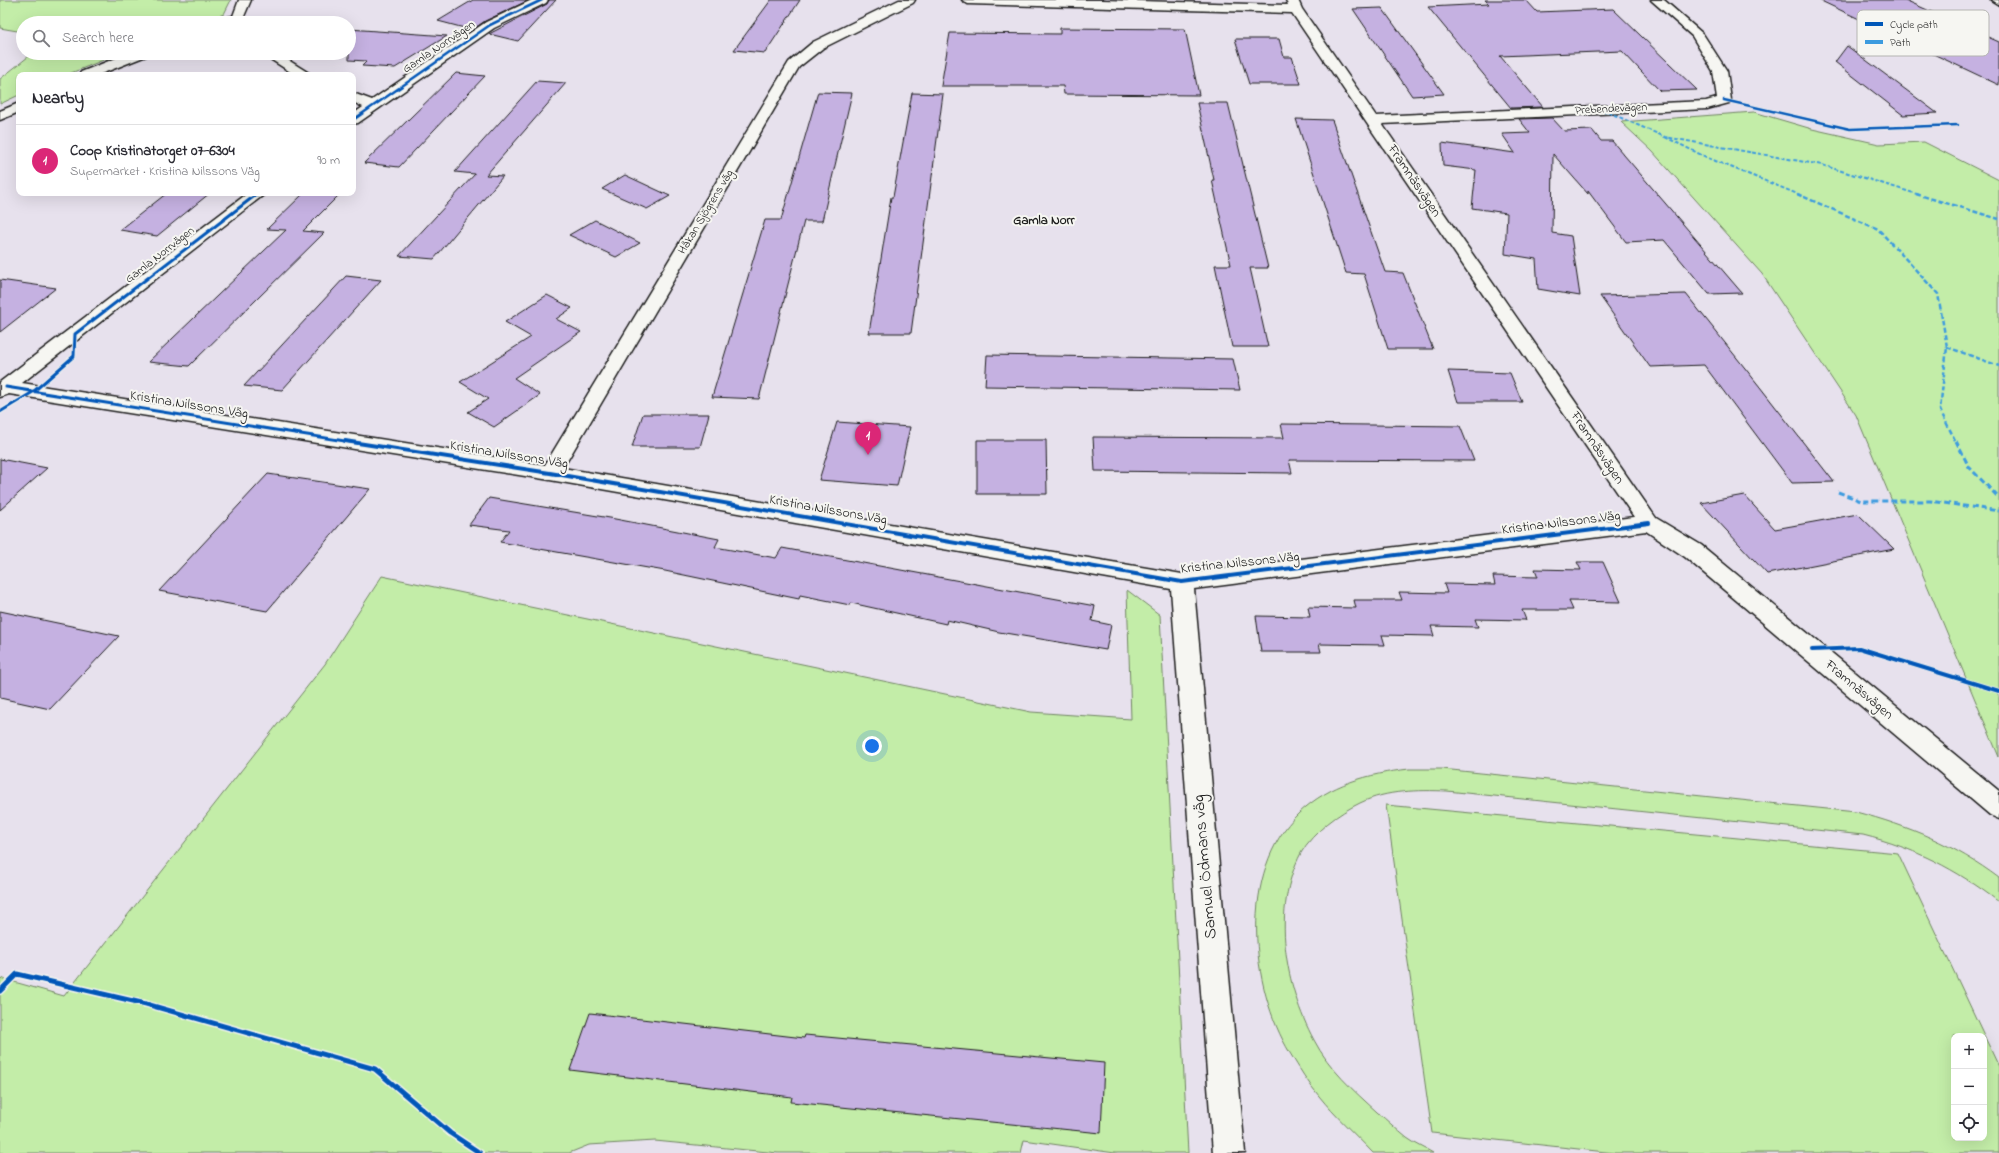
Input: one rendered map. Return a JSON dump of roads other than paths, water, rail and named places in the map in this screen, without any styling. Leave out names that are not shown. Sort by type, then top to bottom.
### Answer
[{"type":"street","points":[[241,16],[246,0]]},
{"type":"street","name":"Gamla Norrvägen","points":[[356,118],[490,25],[542,0]]},
{"type":"street","name":"Håkan Sjögrens väg","points":[[550,473],[794,65],[818,45],[909,0]]},
{"type":"street","points":[[968,0],[1294,4]]},
{"type":"street","name":"Prebendevägen","points":[[1373,120],[1707,105],[1724,100],[1720,71],[1698,34],[1657,0]]},
{"type":"street","name":"Framnäsvägen","points":[[1294,4],[1649,523],[1693,551],[1999,807]]},
{"type":"street","points":[[94,72],[124,60]]},
{"type":"street","points":[[280,60],[300,72]]},
{"type":"street","points":[[356,98],[371,106]]},
{"type":"street","points":[[0,116],[16,108]]},
{"type":"street","name":"Gamla Norrvägen","points":[[3,389],[254,196]]},
{"type":"street","name":"Kristina Nilssons Väg","points":[[3,389],[550,473],[1182,582],[1649,523]]},
{"type":"street","name":"Samuel Ödmans väg","points":[[1182,582],[1229,1153]]},
{"type":"place","name":"Coop Kristinatorget 07-6304","points":[[868,455]]},
{"type":"district","name":"Gamla Norr","points":[[1044,220]]}]
